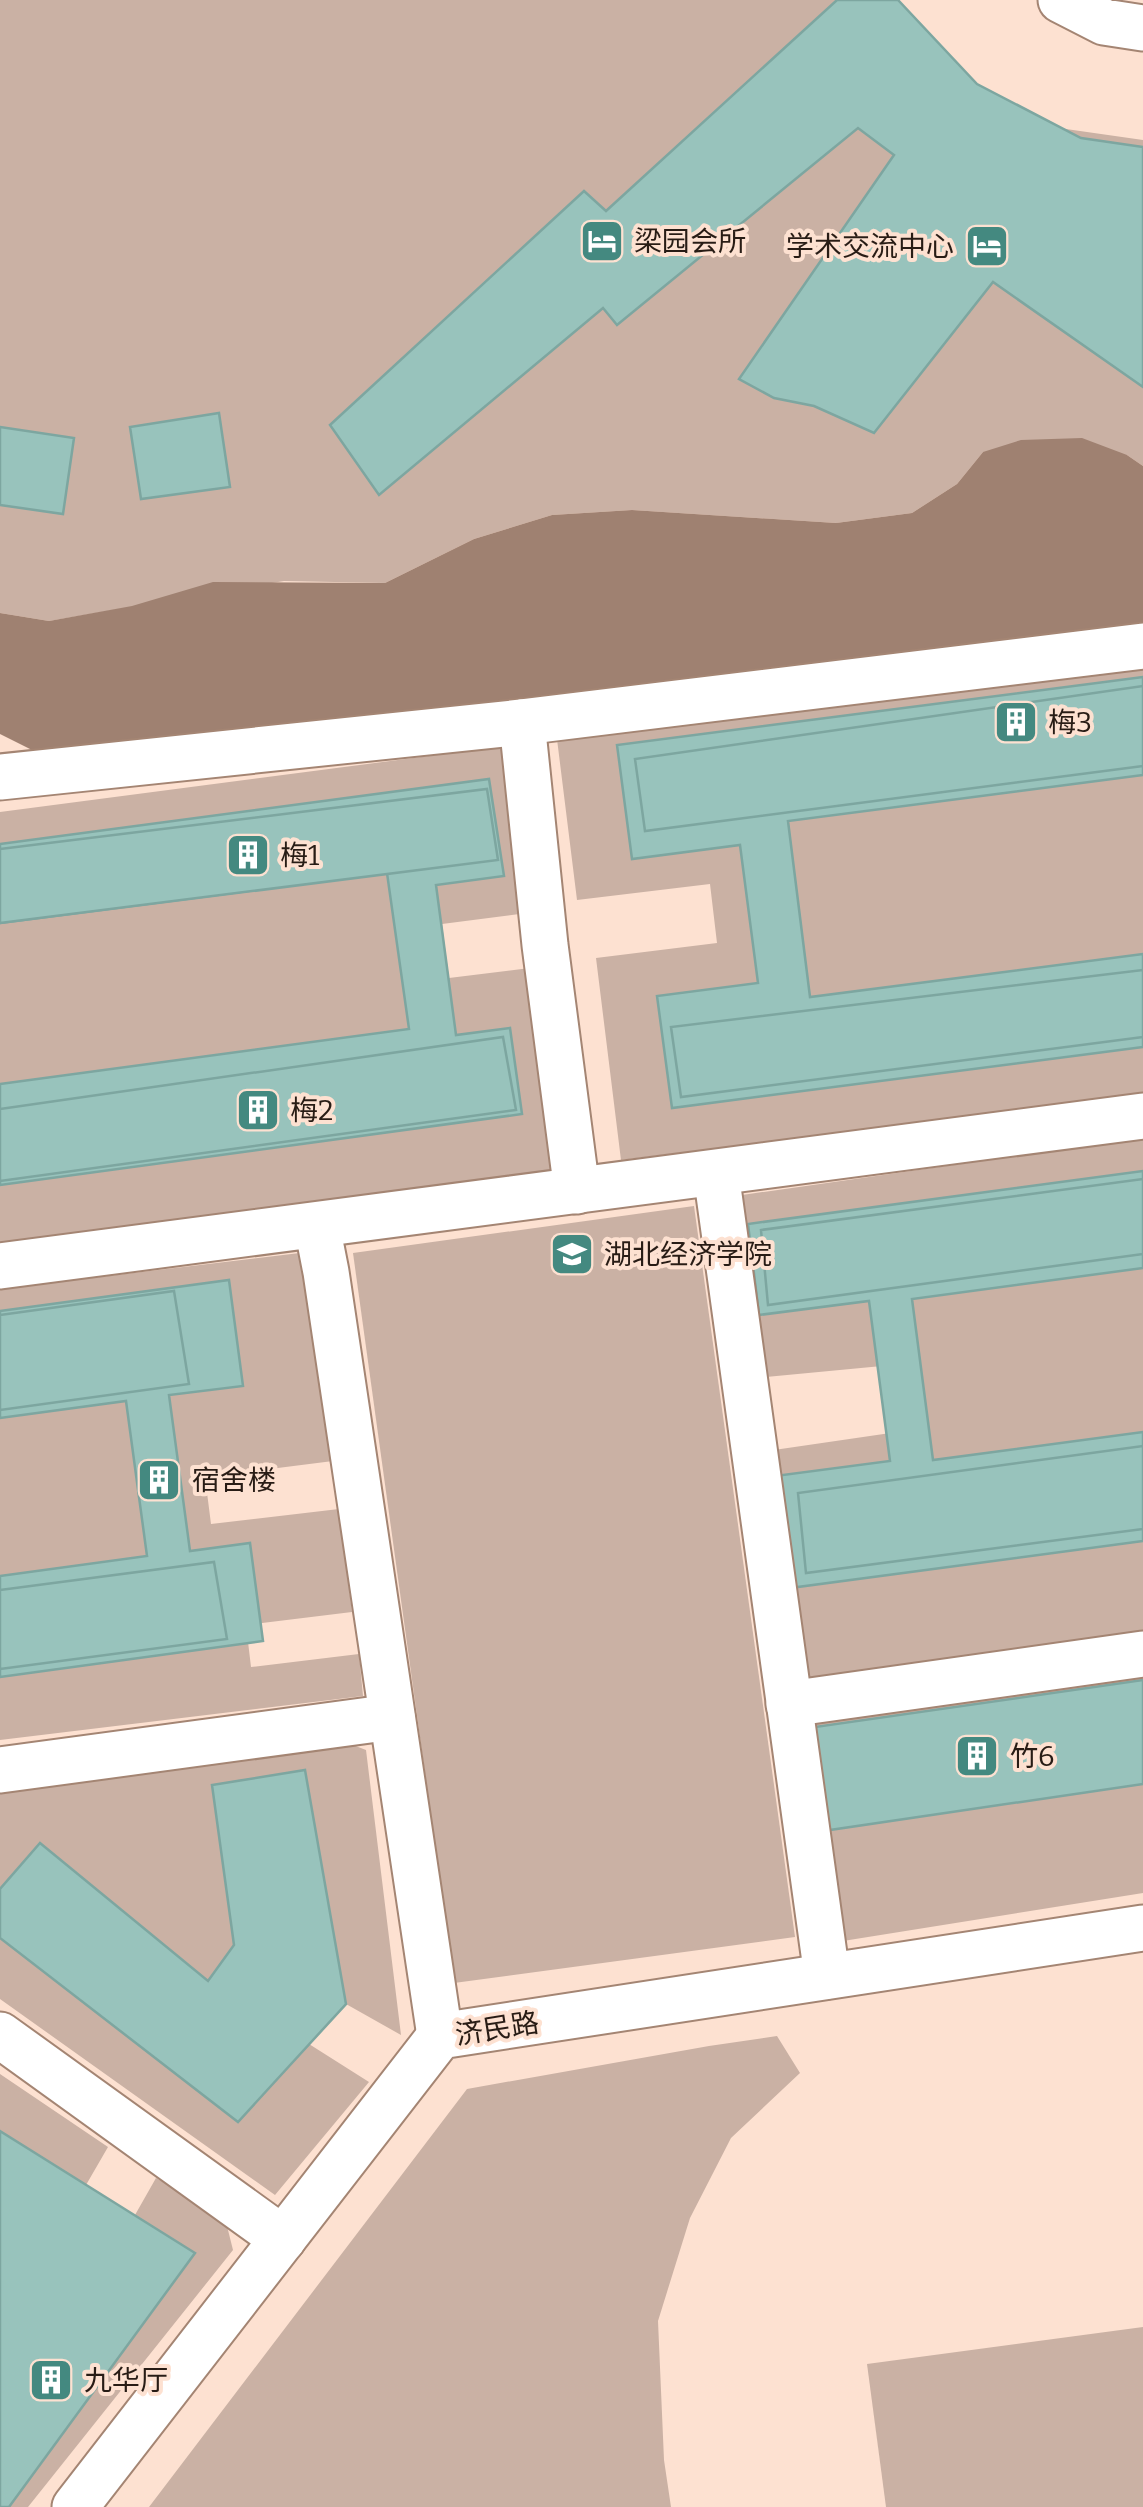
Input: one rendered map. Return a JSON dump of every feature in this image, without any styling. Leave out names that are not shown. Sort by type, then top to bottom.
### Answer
[{"type":"street","points":[[1061,0],[1104,22],[1143,28]]},
{"type":"street","points":[[0,777],[522,722],[1143,646]]},
{"type":"street","points":[[522,722],[577,1191]]},
{"type":"street","points":[[0,1266],[1143,1116]]},
{"type":"street","points":[[716,1173],[828,1976]]},
{"type":"street","points":[[317,1226],[440,2036]]},
{"type":"street","points":[[789,1704],[1143,1654]]},
{"type":"street","points":[[0,1770],[392,1717]]},
{"type":"street","name":"济民路","points":[[74,2507],[440,2036],[1143,1928]]},
{"type":"street","points":[[0,2035],[282,2239]]},
{"type":"shaded area","points":[[0,0],[879,0],[948,72],[1052,127],[1143,140],[1143,466],[1127,455],[983,452],[957,484],[912,513],[836,523],[632,510],[552,515],[474,539],[385,583],[284,581],[49,621],[0,613]]},
{"type":"shaded area","points":[[1082,438],[1127,455],[1143,466],[1143,628],[52,760],[0,734],[0,613],[49,621],[132,606],[213,582],[385,583],[474,539],[552,515],[632,510],[836,523],[912,513],[957,484],[983,452],[1021,440]]},
{"type":"shaded area","points":[[1143,649],[1143,1095],[621,1160],[596,958],[717,943],[710,884],[577,900],[555,723]]},
{"type":"shaded area","points":[[505,746],[527,913],[442,924],[449,978],[538,967],[565,1171],[0,1245],[0,812]]},
{"type":"shaded area","points":[[1143,1138],[1143,1893],[843,1941],[774,1450],[911,1430],[903,1364],[766,1377],[742,1195]]},
{"type":"shaded area","points":[[694,1206],[795,1937],[454,1983],[353,1253]]},
{"type":"shaded area","points":[[308,1252],[333,1461],[205,1477],[211,1524],[339,1509],[352,1612],[246,1625],[251,1667],[359,1654],[363,1696],[0,1740],[0,1289]]},
{"type":"shaded area","points":[[340,1740],[366,1750],[401,2035],[346,2004],[309,2044],[369,2082],[275,2195],[0,1999],[0,1786]]},
{"type":"shaded area","points":[[777,2036],[800,2073],[731,2138],[690,2218],[658,2321],[664,2460],[671,2507],[149,2507],[467,2089]]},
{"type":"shaded area","name":"九华厅","points":[[0,2074],[108,2147],[86,2185],[135,2215],[156,2178],[225,2218],[233,2250],[28,2507],[0,2507]]},
{"type":"shaded area","points":[[1143,2327],[1143,2507],[886,2507],[867,2364]]},
{"type":"building","name":"学术交流中心","points":[[837,0],[898,0],[977,84],[1081,138],[1143,147],[1143,387],[993,282],[874,433],[814,406],[774,398],[739,379],[894,155],[858,128],[617,325],[603,308],[379,495],[330,425],[584,191],[606,211]]},
{"type":"building","points":[[219,413],[230,487],[141,499],[130,427]]},
{"type":"building","points":[[0,427],[74,438],[63,514],[0,505]]},
{"type":"building","points":[[1143,677],[1143,775],[788,821],[810,997],[1143,954],[1143,1047],[672,1108],[657,996],[758,983],[740,845],[632,859],[617,745]]},
{"type":"building","name":"梅3","points":[[1143,686],[1143,766],[645,831],[635,759]]},
{"type":"building","points":[[489,779],[504,876],[436,885],[456,1035],[510,1028],[522,1114],[0,1185],[0,1084],[409,1029],[387,873],[0,923],[0,844]]},
{"type":"building","name":"梅1","points":[[487,789],[498,860],[0,923],[0,849]]},
{"type":"building","points":[[1143,970],[1143,1037],[681,1097],[671,1027]]},
{"type":"building","name":"梅2","points":[[503,1037],[516,1110],[0,1181],[0,1109]]},
{"type":"building","points":[[1143,1171],[1143,1268],[912,1299],[933,1460],[1143,1432],[1143,1541],[790,1588],[775,1476],[890,1461],[869,1301],[759,1315],[748,1224]]},
{"type":"building","points":[[1143,1179],[1143,1254],[768,1305],[761,1230]]},
{"type":"building","name":"宿舍楼","points":[[229,1280],[243,1386],[169,1395],[190,1551],[250,1543],[263,1641],[0,1677],[0,1576],[147,1556],[126,1401],[0,1418],[0,1311]]},
{"type":"building","points":[[174,1291],[189,1384],[0,1410],[0,1315]]},
{"type":"building","points":[[1143,1446],[1143,1529],[806,1573],[798,1493]]},
{"type":"building","points":[[214,1562],[227,1639],[0,1669],[0,1590]]},
{"type":"building","name":"竹6","points":[[1143,1680],[1143,1784],[823,1831],[808,1728]]},
{"type":"building","points":[[305,1770],[346,2004],[238,2122],[0,1938],[0,1889],[40,1843],[208,1981],[234,1945],[212,1785]]},
{"type":"building","name":"九华厅","points":[[0,2131],[195,2253],[9,2507],[0,2507]]},
{"type":"place","name":"梁园会所","points":[[602,241]]},
{"type":"place","name":"学术交流中心","points":[[987,246]]},
{"type":"place","name":"梅3","points":[[1016,722]]},
{"type":"place","name":"梅1","points":[[248,855]]},
{"type":"place","name":"梅2","points":[[258,1110]]},
{"type":"place","name":"湖北经济学院","points":[[572,1254]]},
{"type":"place","name":"宿舍楼","points":[[159,1480]]},
{"type":"place","name":"竹6","points":[[977,1756]]},
{"type":"place","name":"九华厅","points":[[51,2380]]}]
